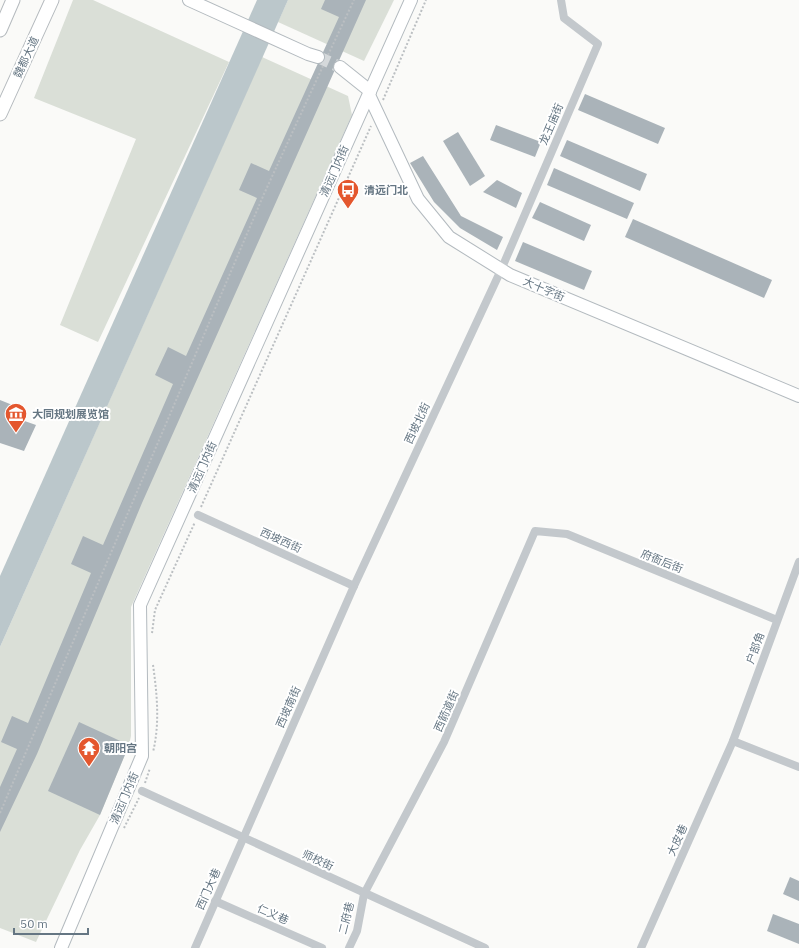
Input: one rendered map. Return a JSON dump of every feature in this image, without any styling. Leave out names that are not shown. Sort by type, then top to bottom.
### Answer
[{"type":"main road","points":[[0,30],[14,0]]},
{"type":"main road","name":"魏都大道","points":[[0,114],[52,0]]},
{"type":"main road","points":[[189,0],[319,58]]},
{"type":"main road","name":"清远门内街","points":[[61,948],[142,756],[140,605],[411,0]]},
{"type":"main road","points":[[340,67],[370,91]]},
{"type":"main road","name":"大十字街","points":[[370,91],[369,95],[418,199],[450,237],[510,275],[799,396]]},
{"type":"street","name":"龙王庙街","points":[[501,270],[598,44],[564,18],[561,0]]},
{"type":"street","name":"西坡北街","points":[[354,586],[501,270]]},
{"type":"street","name":"西坡西街","points":[[198,515],[354,586]]},
{"type":"street","name":"府衙后街","points":[[535,532],[567,534],[777,620]]},
{"type":"street","name":"西箭道街","points":[[364,894],[444,742],[535,532]]},
{"type":"street","name":"户部角","points":[[732,741],[799,562]]},
{"type":"street","name":"西坡南街","points":[[242,838],[354,586]]},
{"type":"street","points":[[732,741],[799,767]]},
{"type":"street","name":"大皮巷","points":[[641,948],[732,741]]},
{"type":"street","name":"师校街","points":[[142,791],[364,894],[485,948]]},
{"type":"street","name":"西门大巷","points":[[195,948],[242,838]]},
{"type":"street","name":"二府巷","points":[[349,948],[357,931],[364,894]]},
{"type":"street","name":"仁义巷","points":[[215,900],[322,948]]},
{"type":"path","points":[[0,813],[264,194],[319,58],[354,0]]},
{"type":"path","points":[[152,634],[155,610],[426,0]]},
{"type":"path","points":[[152,665],[156,688],[157,737],[152,759]]},
{"type":"path","points":[[122,834],[142,791],[150,766]]},
{"type":"shaded area","points":[[73,0],[93,0],[229,62],[98,342],[60,325],[136,139],[34,98]]},
{"type":"shaded area","points":[[257,0],[288,0],[0,647],[0,576]]},
{"type":"shaded area","points":[[288,0],[394,0],[364,61],[278,22]]},
{"type":"shaded area","points":[[262,57],[348,96],[352,115],[131,607],[131,736],[129,745],[100,815],[80,850],[36,942],[0,928],[0,647]]},
{"type":"building","points":[[325,0],[366,0],[142,503],[37,754],[0,832],[0,787],[17,749],[1,742],[12,716],[28,723],[91,573],[71,564],[83,536],[103,545],[173,384],[155,375],[168,347],[186,356],[257,198],[239,190],[251,163],[269,171],[339,17],[321,9]]},
{"type":"building","points":[[585,94],[665,128],[658,144],[578,110]]},
{"type":"building","points":[[496,125],[541,142],[535,157],[490,140]]},
{"type":"building","points":[[458,132],[485,176],[470,186],[443,141]]},
{"type":"building","points":[[567,140],[647,174],[640,191],[560,156]]},
{"type":"building","points":[[423,156],[461,216],[503,237],[497,250],[460,228],[434,202],[410,163]]},
{"type":"building","points":[[554,168],[634,203],[627,219],[547,185]]},
{"type":"building","points":[[497,180],[522,193],[516,208],[483,192]]},
{"type":"building","points":[[540,202],[591,225],[584,241],[532,218]]},
{"type":"building","points":[[633,219],[772,280],[764,298],[625,237]]},
{"type":"building","points":[[523,242],[592,271],[584,290],[515,261]]},
{"type":"building","name":"大同规划展览馆","points":[[0,400],[20,408],[16,418],[36,425],[24,451],[0,443]]},
{"type":"building","name":"朝阳宫","points":[[79,722],[129,745],[100,815],[48,791]]},
{"type":"building","points":[[790,877],[799,881],[799,901],[783,894]]},
{"type":"building","points":[[773,914],[799,924],[799,944],[767,931]]},
{"type":"tunnel","points":[[318,57],[340,67]]},
{"type":"place","name":"清远门北","points":[[348,210]]},
{"type":"place","name":"大同规划展览馆","points":[[16,434]]},
{"type":"place","name":"朝阳宫","points":[[89,768]]}]
